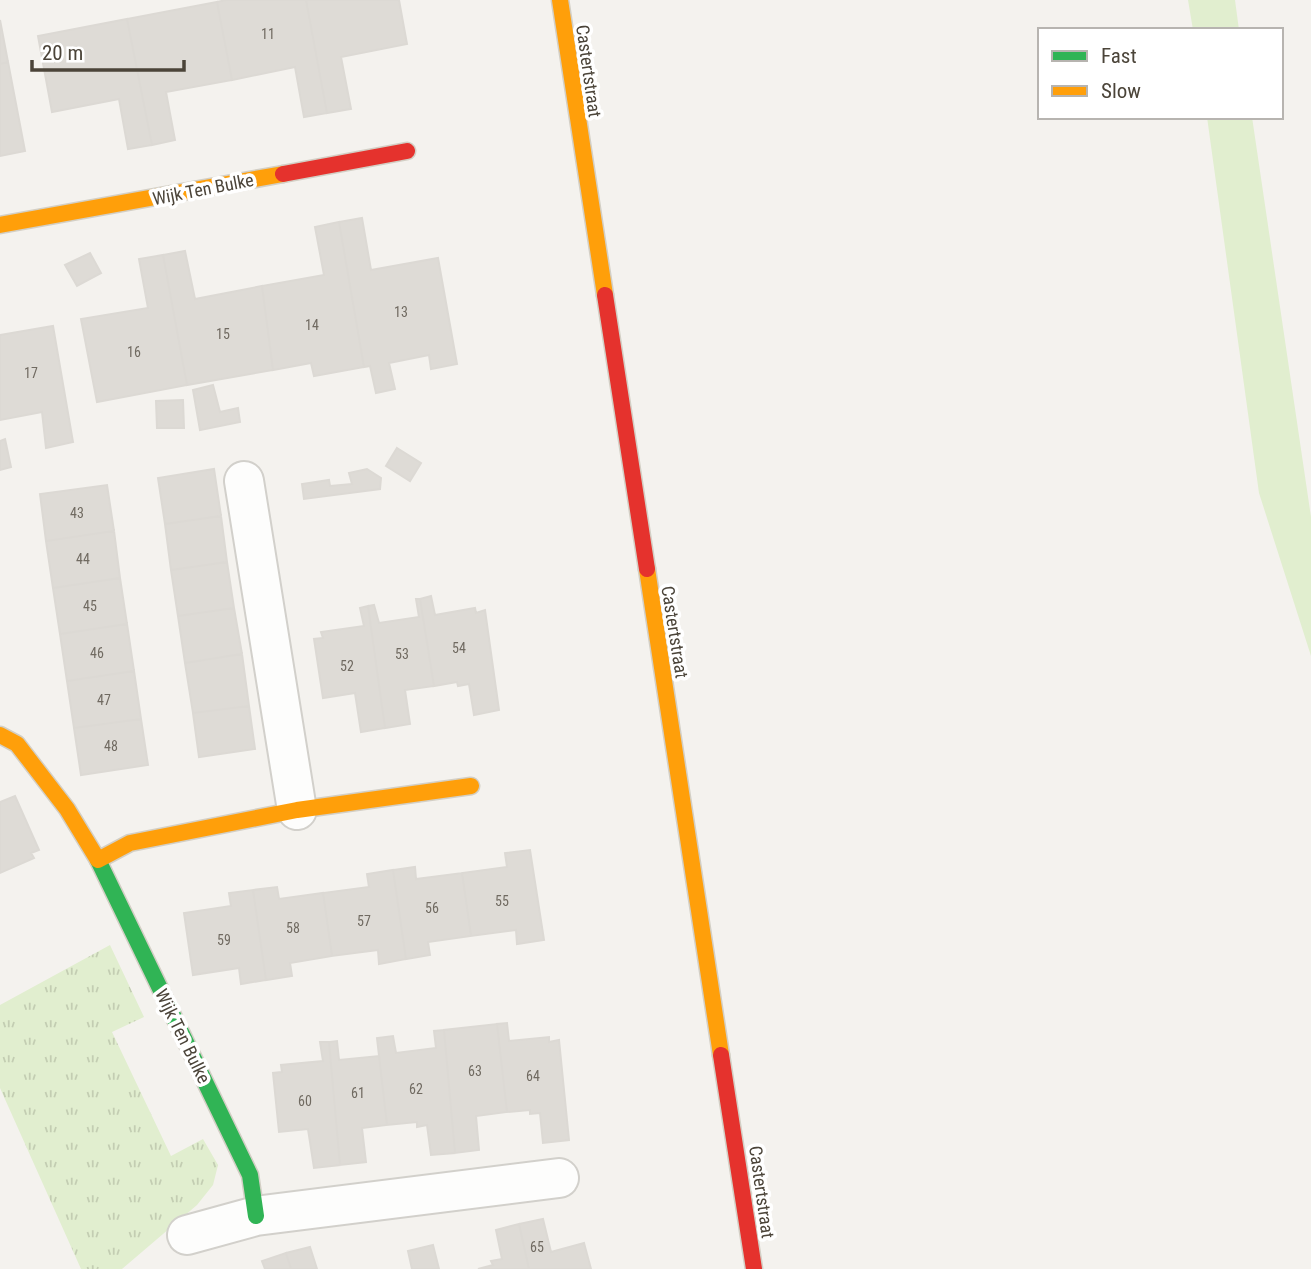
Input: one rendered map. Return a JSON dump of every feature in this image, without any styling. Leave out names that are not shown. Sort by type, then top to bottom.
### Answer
[{"type":"street","name":"Castertstraat","points":[[560,0],[754,1269]]},
{"type":"street","name":"Wijk Ten Bulke","points":[[0,225],[407,151]]},
{"type":"street","points":[[244,481],[297,810]]},
{"type":"street","name":"Wijk Ten Bulke","points":[[0,735],[17,744],[67,809],[98,860],[250,1175],[256,1216]]},
{"type":"street","points":[[98,860],[130,843],[297,810],[471,786]]},
{"type":"street","points":[[187,1236],[256,1216],[559,1178]]},
{"type":"green space","points":[[1188,0],[1235,0],[1239,28],[1193,28]]},
{"type":"green space","points":[[1207,119],[1252,119],[1311,517],[1311,656],[1259,493]]},
{"type":"green space","points":[[110,945],[144,1017],[112,1032],[171,1156],[203,1139],[218,1165],[213,1185],[197,1205],[122,1269],[81,1269],[0,1088],[0,1005]]},
{"type":"building","points":[[306,0],[327,113],[304,117],[295,67],[232,80],[217,2]]},
{"type":"building","points":[[306,0],[399,0],[407,44],[341,57],[351,109],[327,113]]},
{"type":"building","points":[[217,2],[232,80],[166,92],[175,140],[152,145],[127,19]]},
{"type":"building","points":[[127,19],[152,145],[128,149],[119,99],[52,112],[38,36]]},
{"type":"building","points":[[0,20],[8,62],[0,64]]},
{"type":"building","points":[[8,62],[25,151],[0,156],[0,64]]},
{"type":"building","points":[[362,218],[371,270],[438,258],[457,364],[431,369],[429,355],[389,363],[395,389],[376,393],[370,366],[364,367],[339,222]]},
{"type":"building","points":[[339,222],[364,367],[314,376],[311,363],[273,370],[262,286],[324,275],[315,227]]},
{"type":"building","points":[[185,251],[195,299],[262,286],[273,370],[187,385],[163,255]]},
{"type":"building","points":[[90,253],[101,273],[77,286],[65,265]]},
{"type":"building","points":[[163,255],[187,385],[97,402],[81,319],[148,308],[139,259]]},
{"type":"building","points":[[53,326],[73,442],[46,448],[42,412],[0,420],[0,335]]},
{"type":"building","points":[[213,385],[220,412],[238,408],[240,422],[200,430],[193,390]]},
{"type":"building","points":[[183,400],[184,428],[157,428],[156,401]]},
{"type":"building","points":[[5,439],[11,467],[0,470],[0,441]]},
{"type":"building","points":[[397,448],[421,463],[410,481],[386,466]]},
{"type":"building","points":[[214,469],[221,516],[165,524],[158,478]]},
{"type":"building","points":[[367,469],[381,478],[380,489],[304,499],[302,484],[329,480],[330,486],[352,484],[349,473]]},
{"type":"building","points":[[107,485],[114,531],[46,541],[40,494]]},
{"type":"building","points":[[221,516],[227,562],[171,570],[165,524]]},
{"type":"building","points":[[114,531],[120,578],[53,588],[46,541]]},
{"type":"building","points":[[227,562],[234,608],[178,616],[171,570]]},
{"type":"building","points":[[120,578],[127,624],[60,634],[53,588]]},
{"type":"building","points":[[431,596],[435,615],[475,608],[476,613],[485,610],[499,710],[474,715],[469,684],[458,686],[457,682],[434,686],[420,599]]},
{"type":"building","points":[[416,599],[420,599],[434,686],[405,690],[410,724],[385,728],[368,606],[374,605],[379,623],[419,617]]},
{"type":"building","points":[[368,606],[385,728],[361,732],[355,693],[323,698],[314,639],[323,638],[321,632],[364,626],[360,608]]},
{"type":"building","points":[[234,608],[242,654],[185,663],[178,616]]},
{"type":"building","points":[[127,624],[134,671],[67,681],[60,634]]},
{"type":"building","points":[[242,654],[249,706],[193,713],[185,663]]},
{"type":"building","points":[[134,671],[141,719],[74,728],[67,681]]},
{"type":"building","points":[[249,706],[255,749],[199,757],[193,713]]},
{"type":"building","points":[[141,719],[148,765],[81,775],[74,728]]},
{"type":"building","points":[[15,796],[39,850],[31,853],[34,858],[0,873],[0,802]]},
{"type":"building","points":[[530,850],[544,940],[517,944],[516,930],[471,936],[462,873],[507,867],[505,853]]},
{"type":"building","points":[[415,867],[416,879],[462,873],[471,936],[428,942],[430,955],[406,959],[393,870]]},
{"type":"building","points":[[393,870],[406,959],[379,964],[378,950],[332,956],[323,893],[369,887],[367,874]]},
{"type":"building","points":[[277,887],[279,899],[323,893],[332,956],[290,963],[292,976],[266,980],[253,890]]},
{"type":"building","points":[[253,890],[266,980],[241,984],[239,968],[193,975],[184,913],[231,906],[229,893]]},
{"type":"building","points":[[507,1023],[509,1041],[549,1037],[549,1042],[559,1040],[569,1140],[543,1143],[540,1113],[530,1114],[530,1110],[507,1112],[497,1024]]},
{"type":"building","points":[[497,1024],[507,1112],[476,1116],[479,1150],[455,1153],[444,1030]]},
{"type":"building","points":[[444,1030],[455,1153],[431,1155],[427,1125],[417,1127],[417,1122],[387,1125],[377,1038],[393,1036],[396,1053],[436,1048],[434,1031]]},
{"type":"building","points":[[337,1041],[339,1060],[379,1056],[387,1125],[362,1128],[366,1162],[340,1165],[329,1042]]},
{"type":"building","points":[[320,1042],[329,1042],[340,1165],[314,1168],[308,1129],[279,1132],[273,1073],[282,1072],[281,1065],[323,1061]]},
{"type":"building","points":[[543,1219],[551,1252],[584,1243],[591,1269],[529,1269],[519,1224]]},
{"type":"building","points":[[519,1224],[529,1269],[478,1269],[493,1265],[491,1261],[502,1259],[496,1230]]},
{"type":"building","points":[[433,1245],[439,1269],[412,1269],[408,1251]]},
{"type":"building","points":[[310,1247],[317,1269],[291,1269],[286,1253]]},
{"type":"building","points":[[286,1253],[291,1269],[265,1269],[262,1261]]},
{"type":"traffic: fast","points":[[98,860],[250,1175],[256,1216]]},
{"type":"traffic: slow","points":[[560,0],[605,295]]},
{"type":"traffic: slow","points":[[0,225],[283,174]]},
{"type":"traffic: slow","points":[[647,569],[721,1055]]},
{"type":"traffic: slow","points":[[0,735],[17,744],[67,809],[98,860],[130,843],[297,810],[471,786]]},
{"type":"traffic: jam","points":[[283,174],[407,151]]},
{"type":"traffic: jam","points":[[605,295],[647,569]]},
{"type":"traffic: jam","points":[[721,1055],[754,1269]]}]
